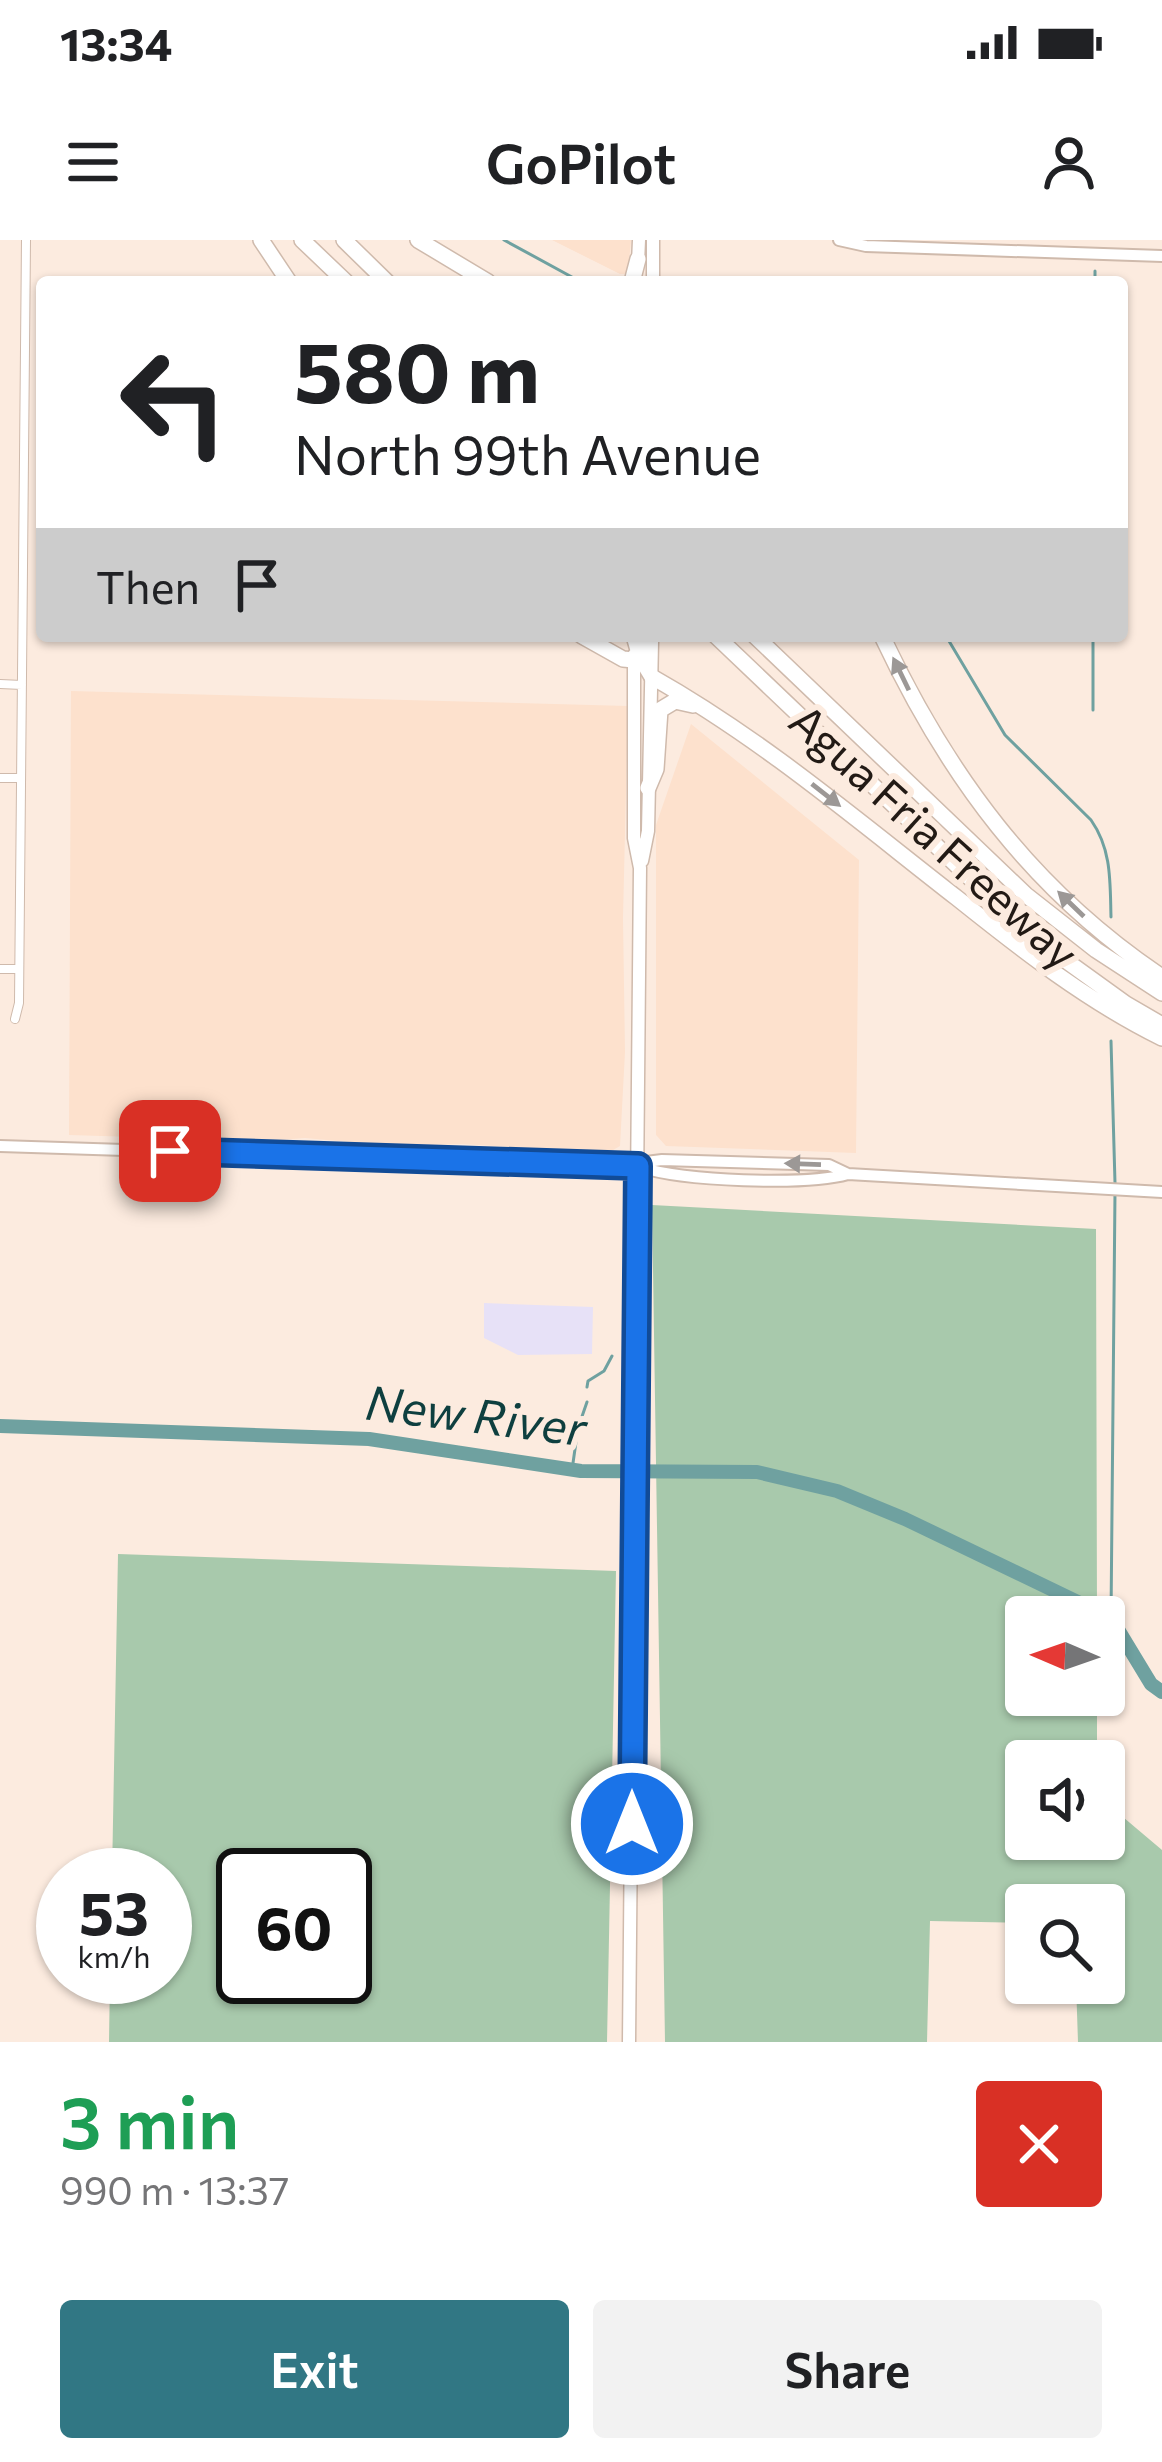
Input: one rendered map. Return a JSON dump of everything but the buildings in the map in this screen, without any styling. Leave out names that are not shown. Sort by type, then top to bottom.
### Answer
[{"type":"highway","points":[[261,240],[285,276]]},
{"type":"highway","points":[[302,240],[340,276]]},
{"type":"highway","points":[[344,240],[381,276]]},
{"type":"highway","points":[[418,240],[478,276]]},
{"type":"highway","points":[[636,276],[638,259]]},
{"type":"highway","points":[[593,642],[623,659],[637,659]]},
{"type":"highway","points":[[635,642],[637,659],[652,677],[784,762],[1024,952],[1162,1038]]},
{"type":"highway","points":[[637,659],[648,642]]},
{"type":"highway","name":"Agua Fria Freeway","points":[[722,642],[1029,934],[1162,1025]]},
{"type":"highway","name":"Agua Fria Freeway","points":[[761,642],[1025,895],[1096,950],[1162,992]]},
{"type":"highway","points":[[885,642],[938,746],[987,814],[1081,914],[1162,977]]},
{"type":"highway","points":[[648,788],[656,770],[660,710],[674,701],[698,706]]},
{"type":"main road","points":[[638,259],[639,240]]},
{"type":"main road","points":[[653,240],[653,276]]},
{"type":"main road","points":[[839,240],[866,246],[1162,256]]},
{"type":"main road","points":[[629,2042],[640,868],[648,830],[652,642]]},
{"type":"main road","points":[[637,659],[634,838],[640,868]]},
{"type":"main road","points":[[0,1146],[638,1166],[661,1174],[711,1177],[829,1180],[848,1174],[1162,1192]]},
{"type":"main road","points":[[630,2004],[639,2042]]},
{"type":"street","points":[[15,1019],[26,240]]},
{"type":"street","points":[[0,684],[23,685]]},
{"type":"street","points":[[0,778],[21,778]]},
{"type":"street","points":[[0,969],[19,969]]},
{"type":"shaded area","points":[[552,240],[631,240],[628,274],[620,274]]},
{"type":"shaded area","points":[[71,691],[628,706],[620,1146],[608,1153],[462,1144],[392,1146],[305,1138],[69,1135]]},
{"type":"shaded area","points":[[691,724],[859,860],[856,1153],[666,1146],[656,1135],[656,825]]},
{"type":"shaded area","points":[[484,1303],[593,1307],[592,1354],[518,1355],[484,1338]]},
{"type":"green space","points":[[652,1205],[1096,1229],[1097,1596],[1005,1596],[1005,1716],[1097,1716],[1097,1740],[1005,1740],[1005,1860],[1125,1860],[1125,1819],[1162,1850],[1162,2042],[1078,2042],[1077,2004],[1125,2004],[1125,1884],[1005,1884],[1005,1923],[930,1921],[927,2042],[665,2042]]},
{"type":"green space","points":[[118,1554],[616,1571],[607,2042],[109,2042],[110,2004],[192,2004],[192,1848],[113,1848]]},
{"type":"waterway","points":[[504,240],[570,276]]},
{"type":"waterway","points":[[1095,271],[1095,276]]},
{"type":"waterway","points":[[950,642],[1005,735],[1098,831],[1109,867],[1111,917]]},
{"type":"waterway","points":[[1093,642],[1093,710]]},
{"type":"waterway","points":[[1111,1041],[1115,1183]]},
{"type":"waterway","points":[[1111,1596],[1115,1192]]},
{"type":"waterway","points":[[587,1387],[612,1356]]},
{"type":"waterway","points":[[572,1470],[587,1402]]},
{"type":"waterway","name":"New River","points":[[0,1426],[369,1439],[581,1471],[757,1472],[837,1491],[905,1519],[1111,1618],[1151,1684],[1162,1692]]},
{"type":"route","points":[[170,1151],[638,1166],[632,1824]]}]
